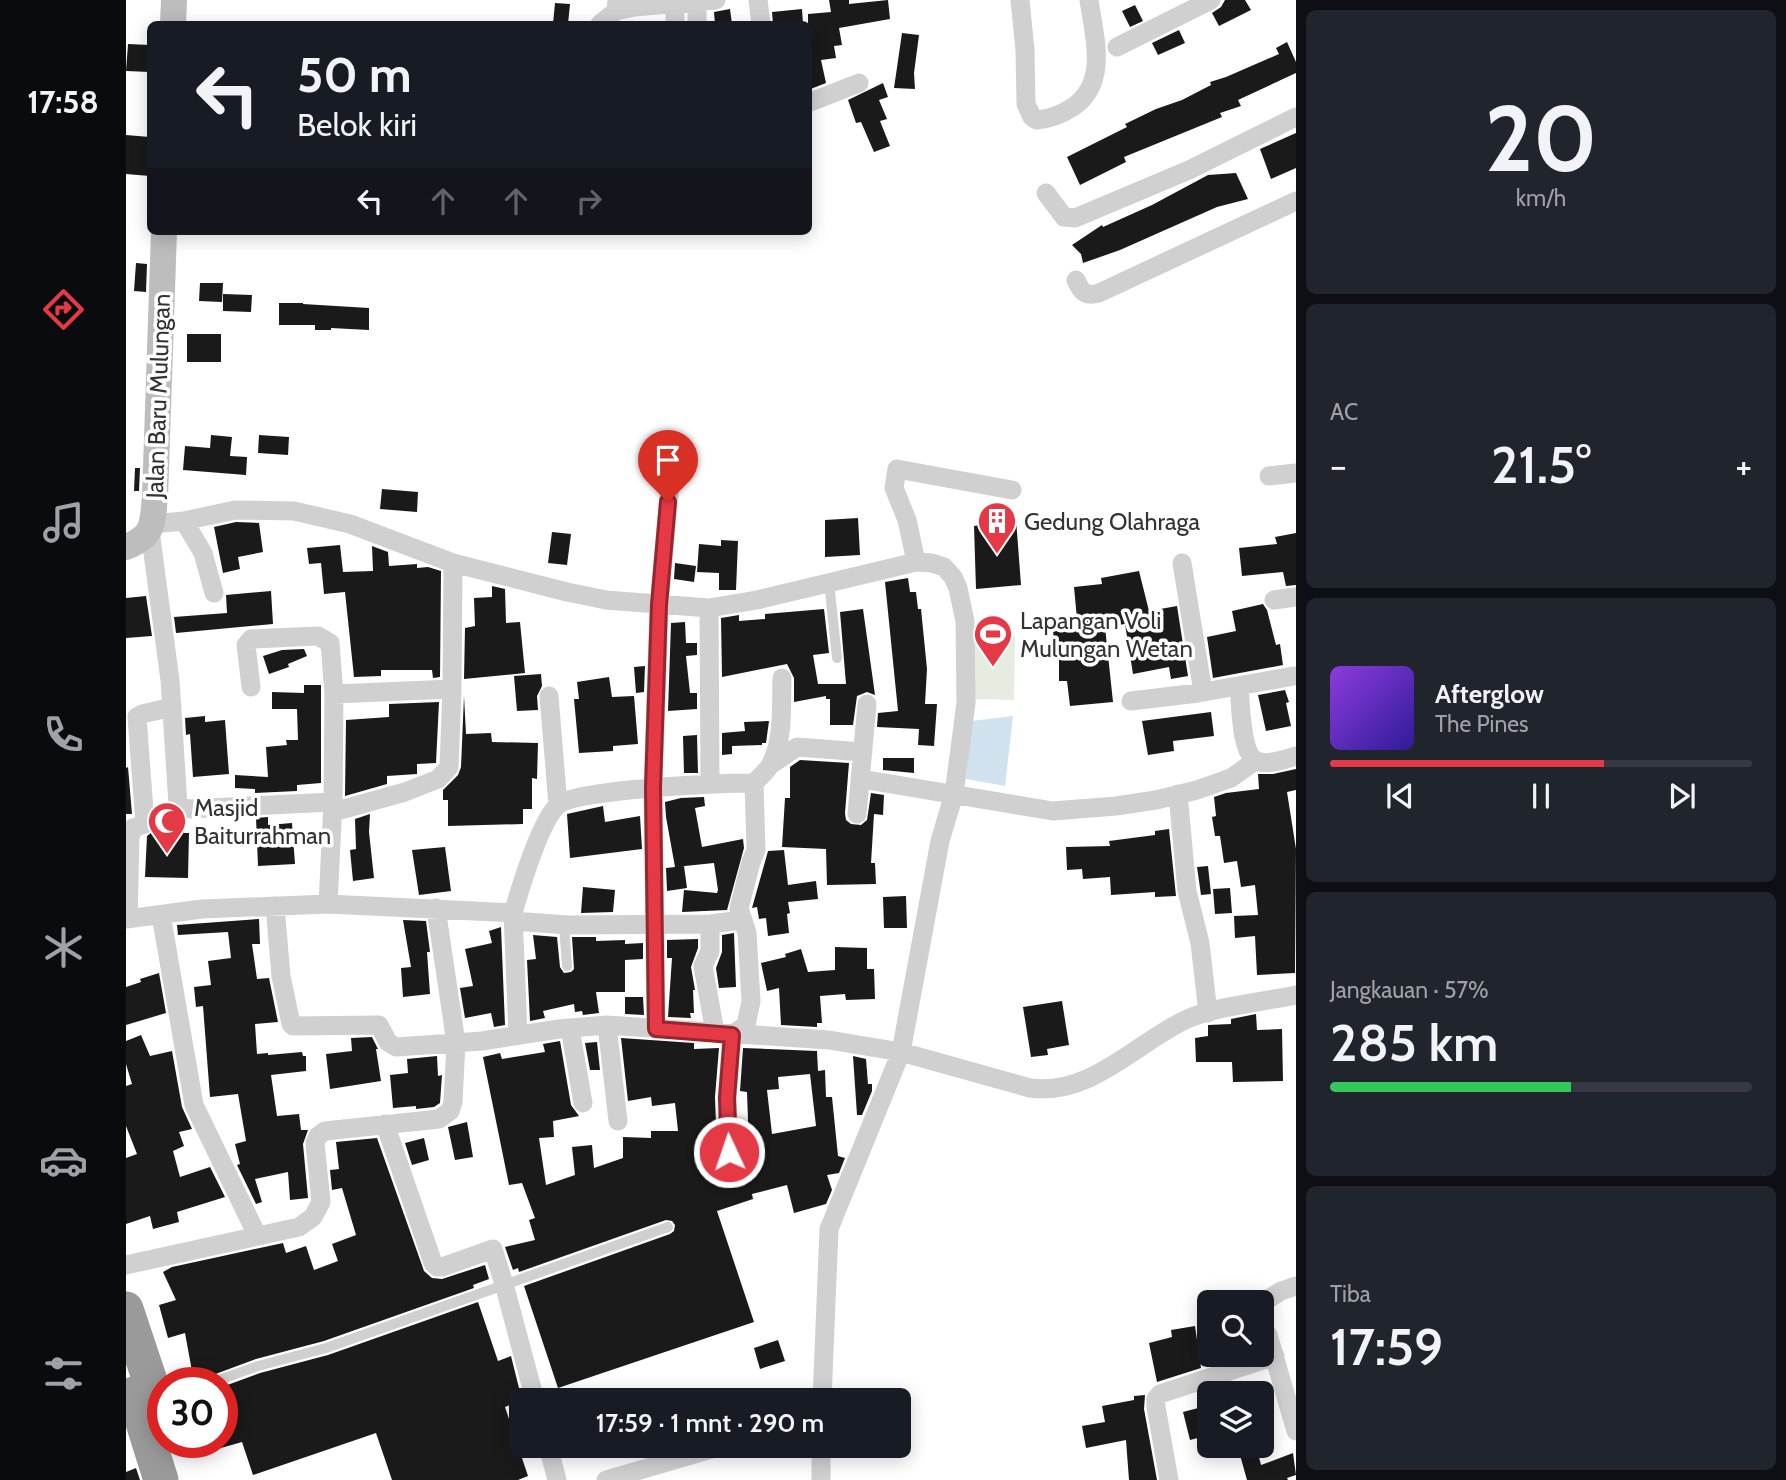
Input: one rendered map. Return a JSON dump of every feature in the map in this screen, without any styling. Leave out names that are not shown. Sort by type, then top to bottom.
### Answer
[{"type":"highway","points":[[126,1309],[147,1382]]},
{"type":"highway","points":[[126,1371],[147,1408]]},
{"type":"highway","points":[[173,1458],[183,1480]]},
{"type":"main road","points":[[173,21],[174,0]]},
{"type":"main road","name":"Jalan Baru Mulungan","points":[[126,547],[135,543],[151,527],[155,496],[164,235]]},
{"type":"street","points":[[603,21],[617,6],[716,0]]},
{"type":"street","points":[[758,0],[761,21]]},
{"type":"street","points":[[1020,0],[1025,50],[1026,104],[1032,117],[1037,120],[1061,115],[1077,104],[1090,89],[1097,69],[1090,0]]},
{"type":"street","points":[[1117,47],[1211,0]]},
{"type":"street","points":[[697,1],[698,21]]},
{"type":"street","points":[[675,3],[675,21]]},
{"type":"street","points":[[812,101],[859,83]]},
{"type":"street","points":[[1046,192],[1064,217],[1075,218],[1189,170],[1296,117]]},
{"type":"street","points":[[1076,280],[1083,293],[1099,293],[1296,201]]},
{"type":"street","points":[[656,1029],[653,788],[659,605],[673,451]]},
{"type":"street","points":[[916,562],[907,520],[894,488],[897,469],[1012,490]]},
{"type":"street","points":[[1269,476],[1296,473]]},
{"type":"street","points":[[453,563],[449,767],[443,775],[404,792],[333,807],[182,808],[178,800],[172,707],[151,527],[235,510],[294,511],[350,524],[453,563],[606,600],[659,605],[709,608],[757,600],[916,562],[944,567],[953,577],[963,601],[966,703],[954,794],[940,841],[901,1052],[829,1229],[822,1388]]},
{"type":"street","points":[[184,521],[203,553],[214,593]]},
{"type":"street","points":[[1182,563],[1203,692]]},
{"type":"street","points":[[1274,600],[1296,597]]},
{"type":"street","points":[[709,608],[710,783]]},
{"type":"street","points":[[251,687],[246,645],[251,639],[318,636],[330,643],[334,694],[333,807],[328,904]]},
{"type":"street","points":[[1131,701],[1294,676]]},
{"type":"street","points":[[772,764],[780,727],[782,678]]},
{"type":"street","points":[[1239,686],[1247,748],[1255,761]]},
{"type":"street","points":[[334,694],[452,690]]},
{"type":"street","points":[[549,696],[558,805]]},
{"type":"street","points":[[858,814],[867,704]]},
{"type":"street","points":[[172,707],[137,717],[145,824],[133,828],[130,837],[127,919],[202,909],[328,904],[436,908],[564,925],[709,924],[742,920]]},
{"type":"street","points":[[723,1034],[746,1025],[751,1010],[747,933],[739,908],[756,850],[754,783],[772,764],[797,747],[863,752]]},
{"type":"street","points":[[861,779],[1053,811],[1116,806],[1178,794],[1231,778],[1255,761],[1296,757]]},
{"type":"street","points":[[517,1035],[513,917],[523,878],[549,817],[558,805],[569,799],[653,788],[710,783],[754,783]]},
{"type":"street","points":[[1178,794],[1187,891],[1200,943],[1208,1013]]},
{"type":"street","points":[[275,906],[281,976],[288,1020],[293,1026],[372,1023],[379,1025],[392,1046],[456,1043],[607,1025],[829,1040],[901,1052],[1031,1088],[1048,1090],[1107,1070],[1186,1019],[1296,995]]},
{"type":"street","points":[[126,1265],[299,1227],[313,1217],[321,1202],[315,1143],[318,1136],[325,1131],[439,1119],[450,1111],[453,1102],[456,1043],[436,908]]},
{"type":"street","points":[[161,915],[192,1099],[257,1235]]},
{"type":"street","points":[[709,924],[710,951],[703,966],[723,1034],[729,1152]]},
{"type":"street","points":[[607,1025],[618,1121]]},
{"type":"street","points":[[570,1028],[583,1102]]},
{"type":"street","points":[[385,1124],[433,1263],[442,1267],[492,1249],[533,1388]]},
{"type":"street","points":[[1274,1295],[1296,1286]]},
{"type":"street","points":[[1274,1353],[1296,1431]]},
{"type":"street","points":[[1169,1480],[1156,1407],[1156,1399],[1160,1394],[1275,1356]]},
{"type":"street","points":[[551,1458],[557,1480]]},
{"type":"street","points":[[606,1480],[681,1458]]},
{"type":"street","points":[[821,1458],[821,1480]]},
{"type":"lane","points":[[829,581],[837,658]]},
{"type":"lane","points":[[564,925],[566,966]]},
{"type":"lane","points":[[238,1373],[265,1363],[326,1348],[668,1227]]},
{"type":"shaded area","name":"Lapangan Voli Mulungan Wetan","points":[[1015,636],[1014,700],[970,699],[974,637]]},
{"type":"water","points":[[1013,716],[1005,786],[966,779],[971,721]]},
{"type":"building","points":[[829,0],[849,0],[849,4],[888,0],[890,19],[839,28],[842,45],[834,46],[836,58],[821,60],[826,83],[812,88],[812,21],[808,21],[808,14],[831,12]]},
{"type":"building","points":[[1225,0],[1245,0],[1251,10],[1219,26],[1212,13],[1221,7]]},
{"type":"building","points":[[555,3],[570,4],[568,21],[553,21]]},
{"type":"building","points":[[1135,5],[1143,21],[1130,27],[1122,11]]},
{"type":"building","points":[[730,9],[732,21],[715,21],[714,12]]},
{"type":"building","points":[[802,9],[803,21],[773,21],[772,12]]},
{"type":"building","points":[[1179,30],[1185,43],[1158,55],[1152,43]]},
{"type":"building","points":[[902,33],[919,35],[914,73],[915,89],[894,88]]},
{"type":"building","points":[[1287,42],[1296,62],[1296,73],[1238,100],[1241,106],[1220,113],[1222,117],[1124,157],[1126,162],[1080,185],[1067,157],[1127,127],[1125,124],[1211,85],[1210,82],[1279,54],[1276,48]]},
{"type":"building","points":[[128,44],[147,45],[147,72],[126,71]]},
{"type":"building","points":[[883,83],[888,97],[879,100],[887,119],[880,121],[890,146],[874,152],[861,122],[856,123],[848,100]]},
{"type":"building","points":[[1296,133],[1296,168],[1271,179],[1260,149]]},
{"type":"building","points":[[126,135],[147,137],[147,176],[126,174]]},
{"type":"building","points":[[1236,173],[1248,199],[1217,207],[1120,250],[1083,263],[1081,254],[1072,245],[1102,225],[1103,227],[1152,205],[1208,175]]},
{"type":"building","points":[[136,263],[147,264],[146,292],[134,291]]},
{"type":"building","points":[[200,283],[223,283],[222,302],[199,301]]},
{"type":"building","points":[[223,294],[252,295],[251,312],[223,311]]},
{"type":"building","points":[[279,303],[369,308],[369,330],[315,330],[315,325],[279,325]]},
{"type":"building","points":[[187,334],[221,334],[221,362],[187,362]]},
{"type":"building","points":[[211,435],[232,437],[230,456],[247,457],[246,475],[183,470],[185,446],[210,448]]},
{"type":"building","points":[[259,435],[289,437],[288,455],[258,453]]},
{"type":"building","points":[[135,468],[140,468],[139,491],[134,491]]},
{"type":"building","points":[[382,489],[418,492],[417,512],[380,509]]},
{"type":"building","points":[[858,518],[860,555],[825,557],[825,520]]},
{"type":"building","name":"Gedung Olahraga","points":[[1016,519],[1021,585],[976,589],[974,526]]},
{"type":"building","points":[[236,522],[259,523],[263,552],[238,557],[240,569],[223,573],[214,527]]},
{"type":"building","points":[[552,532],[571,534],[567,565],[548,563]]},
{"type":"building","points":[[1296,533],[1296,585],[1286,586],[1283,572],[1242,576],[1239,548],[1277,544],[1275,537]]},
{"type":"building","points":[[721,540],[738,541],[736,590],[719,590],[719,573],[697,572],[699,544],[721,546]]},
{"type":"building","points":[[340,545],[343,572],[373,571],[372,546],[388,552],[389,566],[417,564],[417,568],[428,567],[441,571],[440,677],[433,678],[432,670],[381,670],[381,676],[354,677],[345,592],[324,594],[321,563],[309,564],[307,548]]},
{"type":"building","points":[[675,563],[696,566],[694,582],[674,579]]},
{"type":"building","points":[[1139,571],[1149,611],[1177,606],[1188,676],[1171,679],[1169,667],[1133,674],[1125,624],[1105,627],[1113,702],[1070,706],[1067,681],[1059,681],[1059,650],[1055,650],[1052,621],[1077,619],[1074,587],[1102,584],[1101,578]]},
{"type":"building","points":[[908,578],[910,592],[916,592],[918,609],[921,609],[927,669],[925,704],[937,704],[934,746],[918,745],[919,729],[877,727],[878,713],[898,711],[885,582]]},
{"type":"building","points":[[492,586],[505,589],[506,623],[520,622],[525,673],[464,679],[465,628],[475,626],[474,598],[492,597]]},
{"type":"building","points":[[271,591],[273,624],[176,633],[174,617],[227,613],[226,595]]},
{"type":"building","points":[[146,596],[152,636],[126,638],[126,598]]},
{"type":"building","points":[[1263,604],[1276,645],[1280,644],[1283,665],[1213,678],[1207,637],[1236,631],[1232,611]]},
{"type":"building","points":[[824,609],[829,653],[813,655],[818,684],[846,684],[840,612],[863,609],[875,695],[867,692],[857,696],[853,725],[830,725],[830,699],[826,699],[826,696],[794,702],[794,678],[787,664],[722,677],[721,618],[739,615],[739,621],[765,619],[765,614]]},
{"type":"building","points":[[685,622],[686,643],[697,643],[697,655],[686,656],[690,693],[697,693],[697,709],[668,711],[671,623]]},
{"type":"building","points":[[304,649],[307,656],[288,664],[289,667],[269,674],[263,656],[282,650]]},
{"type":"building","points":[[645,666],[644,692],[636,693],[634,667]]},
{"type":"building","points":[[541,674],[542,686],[537,696],[538,710],[517,711],[514,676]]},
{"type":"building","points":[[609,677],[612,697],[634,696],[638,744],[613,746],[613,751],[579,753],[574,699],[579,699],[577,682]]},
{"type":"building","points":[[304,685],[321,685],[321,783],[297,785],[297,791],[255,793],[255,789],[235,788],[235,775],[268,777],[266,747],[287,745],[286,740],[298,740],[297,709],[272,709],[272,692],[304,693]]},
{"type":"building","points":[[1285,690],[1291,726],[1266,731],[1258,695]]},
{"type":"building","points":[[464,696],[466,734],[491,733],[492,742],[538,743],[537,779],[532,778],[532,809],[523,809],[523,824],[448,826],[448,800],[443,800],[443,790],[458,775],[461,767]]},
{"type":"building","points":[[439,702],[436,763],[417,764],[417,774],[387,776],[387,784],[345,796],[346,720],[389,717],[389,704]]},
{"type":"building","points":[[1211,712],[1214,736],[1173,741],[1174,751],[1148,755],[1142,721]]},
{"type":"building","points":[[205,716],[205,722],[225,720],[229,774],[193,777],[190,734],[186,735],[185,718]]},
{"type":"building","points":[[769,721],[766,743],[732,746],[732,754],[722,755],[722,733],[745,731],[744,722]]},
{"type":"building","points":[[697,735],[698,773],[684,773],[683,736]]},
{"type":"building","points":[[883,758],[914,758],[914,773],[883,770]]},
{"type":"building","points":[[800,760],[849,763],[845,813],[846,820],[851,824],[861,825],[867,820],[871,793],[884,795],[883,815],[874,814],[871,863],[875,863],[876,884],[827,885],[826,849],[782,847],[785,798],[790,798],[790,767]]},
{"type":"building","points":[[128,767],[132,814],[126,814]]},
{"type":"building","points":[[1296,769],[1296,790],[1287,792],[1296,849],[1295,973],[1257,975],[1255,936],[1235,938],[1234,916],[1258,915],[1255,885],[1241,887],[1237,861],[1224,863],[1220,836],[1215,836],[1212,817],[1216,816],[1214,797],[1259,789],[1258,774]]},
{"type":"building","points":[[704,797],[705,806],[695,808],[702,847],[743,839],[744,848],[727,910],[682,912],[684,890],[717,893],[714,863],[675,867],[665,802]]},
{"type":"building","points":[[603,806],[605,822],[640,816],[642,849],[570,858],[567,814]]},
{"type":"building","name":"Masjid Baiturrahman","points":[[167,810],[184,821],[184,833],[189,833],[188,878],[145,877],[147,836],[157,828],[156,811]]},
{"type":"building","points":[[370,814],[369,832],[374,878],[353,881],[350,850],[356,849],[355,819]]},
{"type":"building","points":[[268,817],[268,825],[292,823],[295,864],[258,866],[256,818]]},
{"type":"building","points":[[1169,829],[1176,896],[1155,897],[1155,892],[1111,895],[1110,877],[1083,879],[1082,869],[1067,870],[1066,847],[1110,846],[1109,841],[1155,835],[1155,831]]},
{"type":"building","points":[[445,847],[451,891],[419,895],[412,850]]},
{"type":"building","points":[[784,850],[788,885],[816,881],[818,899],[788,902],[789,933],[768,936],[766,918],[759,919],[757,907],[752,908],[768,851]]},
{"type":"building","points":[[684,866],[687,888],[667,891],[666,868]]},
{"type":"building","points":[[1208,866],[1211,894],[1201,895],[1197,867]]},
{"type":"building","points":[[583,887],[615,890],[613,912],[581,913]]},
{"type":"building","points":[[1230,888],[1232,913],[1215,914],[1213,889]]},
{"type":"building","points":[[906,896],[907,928],[884,928],[883,897]]},
{"type":"building","points":[[259,919],[260,944],[252,944],[257,979],[269,978],[278,1022],[255,1024],[257,1054],[302,1052],[303,1056],[306,1056],[306,1071],[271,1075],[277,1116],[299,1114],[301,1130],[308,1130],[303,1144],[308,1198],[290,1200],[288,1172],[255,1179],[262,1202],[256,1204],[237,1165],[240,1164],[235,1144],[246,1141],[238,1094],[210,1097],[203,1006],[196,1007],[194,987],[211,985],[208,961],[231,958],[228,932],[178,935],[177,925]]},
{"type":"building","points":[[403,920],[426,921],[430,952],[427,952],[430,994],[403,997],[401,968],[411,967]]},
{"type":"building","points":[[501,927],[505,1025],[494,1027],[491,1013],[465,1018],[460,988],[473,986],[465,949],[492,943],[489,931]]},
{"type":"building","points":[[734,933],[736,987],[719,988],[716,968],[722,952],[722,935]]},
{"type":"building","points":[[533,935],[557,937],[560,967],[564,973],[574,969],[572,937],[596,937],[596,941],[625,940],[625,944],[643,943],[643,959],[625,960],[625,992],[596,992],[599,1013],[583,1015],[582,1011],[575,1012],[574,1004],[543,1011],[545,1018],[530,1021],[527,960],[536,959]]},
{"type":"building","points":[[698,939],[698,948],[691,967],[695,990],[694,1013],[690,1013],[691,1018],[668,1017],[672,958],[667,958],[667,940]]},
{"type":"building","points":[[835,947],[867,948],[867,969],[874,969],[875,999],[846,1000],[845,994],[820,996],[822,1023],[817,1023],[817,1027],[781,1025],[779,988],[767,991],[761,963],[786,957],[785,954],[801,949],[808,972],[835,970]]},
{"type":"building","points":[[159,973],[166,1013],[126,1025],[126,987]]},
{"type":"building","points":[[625,997],[643,997],[644,1015],[625,1014]]},
{"type":"building","points":[[1062,1001],[1069,1045],[1047,1049],[1048,1055],[1031,1057],[1023,1007]]},
{"type":"building","points":[[1256,1014],[1257,1030],[1282,1029],[1283,1081],[1233,1082],[1232,1062],[1196,1062],[1195,1038],[1208,1036],[1208,1025],[1231,1024],[1231,1019]]},
{"type":"building","points":[[141,1035],[150,1056],[172,1051],[182,1107],[192,1129],[179,1132],[184,1146],[173,1151],[180,1177],[210,1167],[225,1197],[177,1212],[179,1222],[153,1229],[150,1216],[126,1224],[126,1158],[137,1154],[126,1126],[126,1086],[132,1084],[126,1064],[126,1041]]},
{"type":"building","points":[[372,1037],[378,1049],[381,1081],[330,1089],[326,1054],[352,1051],[351,1038]]},
{"type":"building","points":[[621,1038],[694,1043],[694,1049],[719,1048],[716,1125],[711,1126],[713,1160],[719,1159],[729,1164],[736,1162],[741,1151],[749,1149],[747,1092],[740,1091],[743,1048],[817,1051],[818,1071],[825,1070],[826,1097],[832,1097],[838,1156],[845,1158],[839,1173],[827,1175],[832,1190],[826,1204],[794,1213],[787,1185],[752,1194],[753,1199],[717,1211],[754,1322],[558,1388],[524,1286],[670,1234],[675,1225],[666,1220],[519,1272],[518,1268],[513,1270],[505,1247],[535,1240],[529,1220],[535,1218],[522,1183],[509,1185],[483,1057],[500,1053],[502,1059],[545,1052],[543,1044],[560,1041],[571,1105],[579,1116],[553,1121],[554,1137],[539,1138],[546,1185],[575,1175],[572,1147],[592,1145],[594,1168],[623,1158],[623,1137],[651,1138],[651,1131],[678,1131],[675,1103],[652,1106],[651,1097],[628,1101]],"holes":[[[810,1074],[816,1126],[772,1134],[767,1090],[779,1089],[778,1077]]]},
{"type":"building","points":[[597,1042],[600,1070],[590,1070],[585,1043]]},
{"type":"building","points":[[437,1056],[438,1076],[442,1075],[440,1103],[434,1107],[416,1109],[416,1106],[393,1108],[390,1075],[408,1073],[407,1059]]},
{"type":"building","points":[[853,1056],[866,1059],[868,1084],[872,1084],[872,1091],[862,1115],[857,1115]]},
{"type":"building","points":[[467,1122],[473,1157],[455,1160],[448,1127]]},
{"type":"building","points":[[377,1138],[424,1271],[432,1278],[442,1279],[485,1265],[489,1279],[473,1285],[474,1288],[324,1341],[234,1367],[191,1367],[185,1333],[168,1338],[159,1305],[176,1300],[163,1272],[172,1267],[283,1243],[286,1253],[306,1246],[314,1270],[338,1261],[332,1244],[356,1235],[342,1188],[332,1190],[330,1170],[339,1169],[336,1142]]},
{"type":"building","points":[[424,1138],[429,1160],[412,1165],[405,1143]]},
{"type":"building","points":[[478,1302],[498,1361],[511,1356],[519,1388],[509,1388],[509,1405],[505,1407],[509,1419],[509,1458],[522,1458],[528,1476],[518,1480],[392,1480],[376,1433],[253,1475],[242,1442],[238,1443],[238,1381],[328,1355]]},
{"type":"building","points":[[1195,1326],[1197,1367],[1201,1368],[1157,1382],[1149,1343],[1172,1337],[1171,1330]]},
{"type":"building","points":[[778,1340],[785,1361],[760,1369],[754,1348]]},
{"type":"building","points":[[1145,1395],[1144,1409],[1157,1480],[1129,1480],[1126,1440],[1086,1448],[1082,1426],[1105,1422],[1102,1406],[1134,1400],[1134,1396]]},
{"type":"building","points":[[1197,1408],[1197,1438],[1190,1440],[1183,1412]]},
{"type":"building","points":[[1293,1453],[1296,1475],[1287,1478],[1288,1480],[1247,1480],[1241,1458],[1259,1458],[1261,1465]]},
{"type":"building","points":[[136,1468],[140,1480],[126,1480],[126,1472]]},
{"type":"place","name":"Gedung Olahraga","points":[[997,555]]},
{"type":"place","name":"Lapangan Voli Mulungan Wetan","points":[[993,668]]},
{"type":"place","name":"Masjid Baiturrahman","points":[[167,855]]},
{"type":"route","points":[[668,502],[659,605],[653,788],[656,1029],[732,1035],[727,1098],[729,1152]]}]
